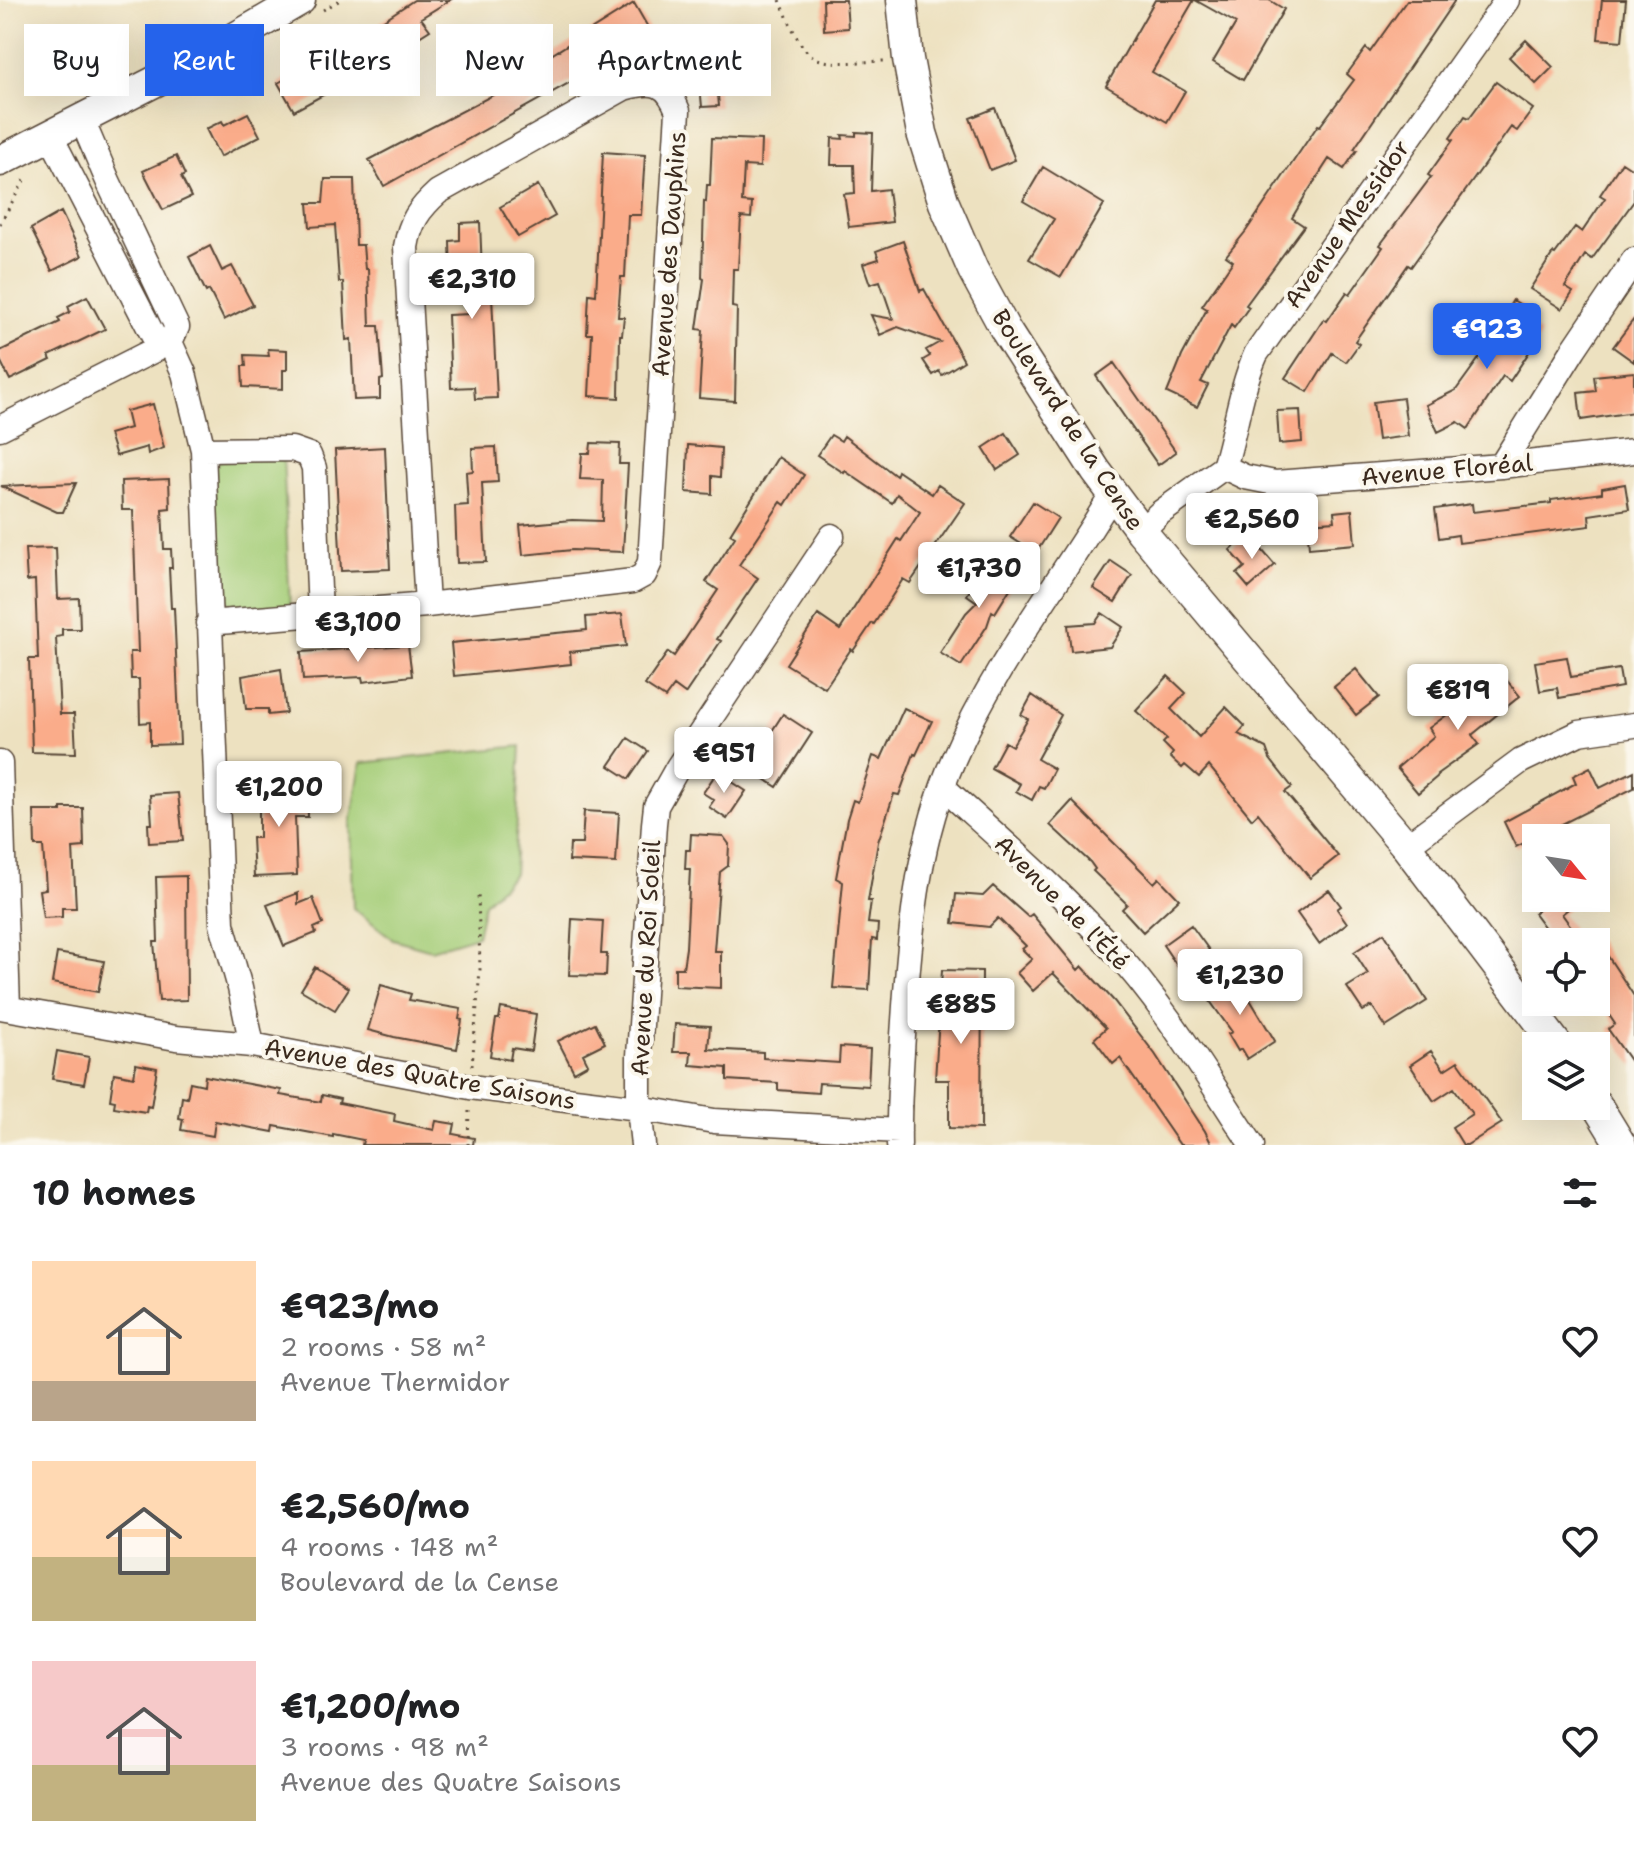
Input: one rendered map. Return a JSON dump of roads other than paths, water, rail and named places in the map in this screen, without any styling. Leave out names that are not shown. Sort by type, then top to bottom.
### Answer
[{"type":"main road","points":[[0,161],[197,60],[300,0]]},
{"type":"main road","name":"Boulevard de la Cense","points":[[902,0],[908,59],[922,133],[944,203],[973,270],[1006,331],[1141,531],[1406,846],[1547,1032]]},
{"type":"main road","points":[[1606,1120],[1621,1145]]},
{"type":"street","name":"Avenue Messidor","points":[[1224,467],[1235,433],[1245,379],[1256,354],[1507,0]]},
{"type":"street","name":"Avenue des Dauphins","points":[[660,84],[671,94],[678,111],[650,562],[644,575],[633,581],[427,605],[406,247],[410,226],[421,207],[438,192],[624,88],[660,84]]},
{"type":"street","name":"Avenue des Quatre Saisons","points":[[82,120],[177,327],[170,342],[184,373],[203,450],[222,924],[252,1045],[470,1087],[639,1108],[714,1121],[899,1138]]},
{"type":"street","name":"Avenue des Quatre Saisons","points":[[50,135],[155,339],[170,342]]},
{"type":"street","points":[[1501,466],[1634,260]]},
{"type":"street","points":[[0,428],[170,342]]},
{"type":"street","points":[[203,450],[292,449],[309,455],[314,468],[320,614]]},
{"type":"street","name":"Avenue Floréal","points":[[1224,467],[1245,477],[1275,483],[1501,466],[1634,451]]},
{"type":"street","points":[[1141,531],[1160,513],[1224,467]]},
{"type":"street","points":[[899,1138],[911,926],[921,860],[953,759],[979,708],[1052,585],[1113,493]]},
{"type":"street","name":"Avenue du Roi Soleil","points":[[643,1145],[639,1056],[656,806],[678,767],[832,536]]},
{"type":"street","points":[[208,623],[427,605]]},
{"type":"street","points":[[1406,846],[1521,761],[1579,733],[1634,725]]},
{"type":"street","points":[[0,763],[4,1008],[176,1038],[252,1045]]},
{"type":"street","name":"Avenue de l'Été","points":[[944,788],[1064,898],[1111,946],[1184,1040],[1252,1145]]}]
